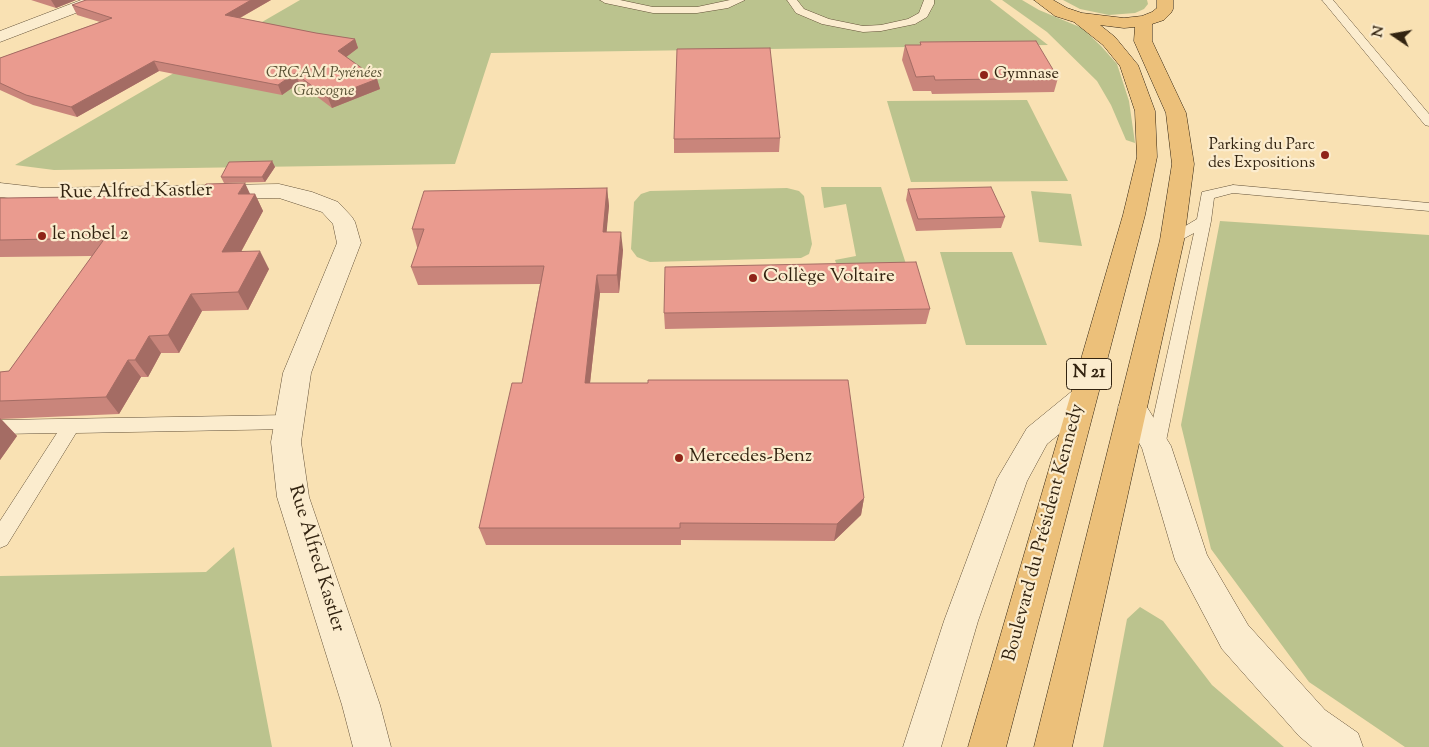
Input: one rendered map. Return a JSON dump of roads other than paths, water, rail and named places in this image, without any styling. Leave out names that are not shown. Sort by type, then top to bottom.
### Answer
[{"type":"main road","points":[[1041,1],[1061,12],[1080,18],[1110,23],[1144,21],[1158,16],[1165,9],[1165,0]]},
{"type":"main road","name":"Boulevard du Président Kennedy","points":[[987,747],[1081,400],[1134,215],[1147,157],[1145,111],[1129,65],[1109,41],[1080,18]]},
{"type":"main road","name":"N 21","points":[[1053,747],[1172,240],[1183,164],[1176,113],[1143,41],[1144,21]]},
{"type":"street","points":[[0,37],[96,0]]},
{"type":"street","name":"Rue Alfred Kastler","points":[[0,190],[44,195],[279,191],[304,197],[330,207],[344,222],[349,243],[297,373],[286,442],[293,497],[361,705],[372,747]]},
{"type":"street","points":[[922,747],[960,621],[1012,479],[1037,436],[1081,400]]},
{"type":"street","points":[[1132,407],[1156,446],[1192,560],[1235,637],[1312,723],[1344,747]]},
{"type":"lane","points":[[604,0],[653,10],[697,10],[724,6],[740,0]]},
{"type":"lane","points":[[792,0],[800,11],[826,22],[864,29],[881,28],[911,22],[923,14],[929,4],[928,0]]},
{"type":"lane","points":[[1327,0],[1429,122]]},
{"type":"lane","points":[[1156,446],[1204,220],[1207,195],[1233,189],[1429,208]]},
{"type":"lane","points":[[1172,240],[1204,220]]},
{"type":"lane","points":[[0,427],[289,422]]},
{"type":"lane","points":[[0,539],[71,426]]},
{"type":"place","name":"Gymnase","points":[[984,75]]},
{"type":"place","name":"Parking du Parc des Expositions","points":[[1325,155]]},
{"type":"place","name":"le nobel 2","points":[[42,236]]},
{"type":"place","name":"Collège Voltaire","points":[[753,278]]},
{"type":"place","name":"Mercedes-Benz","points":[[679,458]]},
{"type":"park label","name":"CRCAM Pyrénées Gascogne","points":[[324,83]]}]
